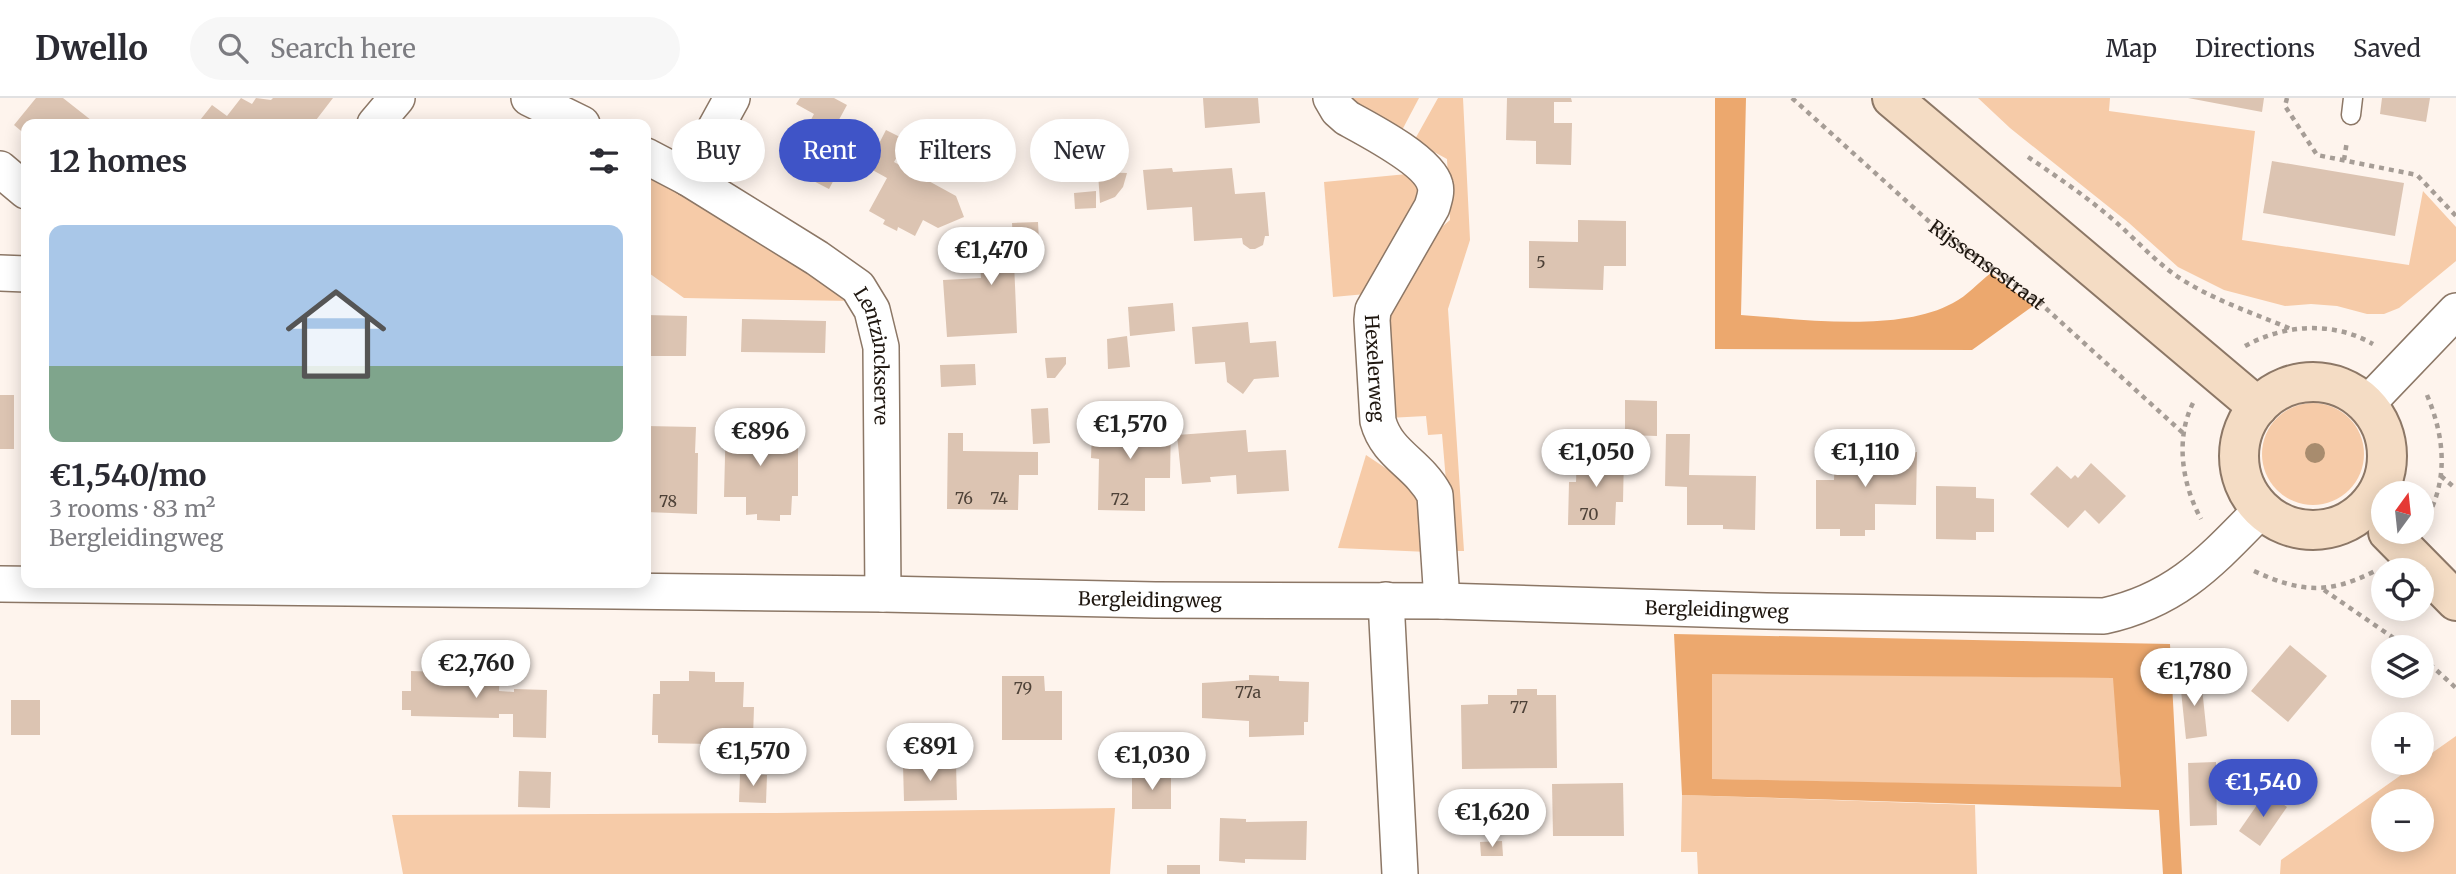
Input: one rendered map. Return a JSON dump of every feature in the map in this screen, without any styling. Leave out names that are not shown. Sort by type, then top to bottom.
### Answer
[{"type":"main road","points":[[1892,98],[2258,407]]},
{"type":"main road","points":[[2371,523],[2347,523],[2328,529],[2305,530],[2281,523],[2261,510],[2250,496],[2240,469],[2241,438],[2249,418],[2265,399],[2287,387],[2318,382],[2343,388],[2367,404],[2381,425],[2386,443],[2383,481]]},
{"type":"main road","points":[[2400,544],[2456,601]]},
{"type":"street","points":[[379,119],[397,98]]},
{"type":"street","points":[[529,98],[572,119]]},
{"type":"street","points":[[720,119],[732,98]]},
{"type":"street","name":"Hexelerweg","points":[[1331,98],[1347,118],[1418,161],[1435,184],[1432,207],[1377,301],[1372,320],[1378,421],[1381,432],[1388,445],[1427,480],[1435,495],[1442,601]]},
{"type":"street","name":"Lentzinckserve","points":[[651,159],[672,170]]},
{"type":"street","points":[[0,169],[21,187]]},
{"type":"street","name":"Lentzinckserve","points":[[694,182],[858,287],[873,310],[881,347],[884,594]]},
{"type":"street","points":[[0,273],[21,274]]},
{"type":"street","points":[[2367,404],[2456,311]]},
{"type":"street","name":"Bergleidingweg","points":[[354,588],[1155,600],[1386,600],[2104,616],[2154,601],[2194,574],[2261,510]]},
{"type":"street","name":"Bergleidingweg","points":[[0,584],[21,584]]},
{"type":"street","points":[[1386,600],[1400,874]]},
{"type":"path","name":"Rijssensestraat","points":[[1792,98],[1934,226],[2040,303],[2183,433]]},
{"type":"path","points":[[2287,98],[2285,106],[2316,155],[2417,175],[2456,216]]},
{"type":"path","points":[[2023,154],[2112,218],[2157,261],[2177,276],[2212,296],[2291,329]]},
{"type":"path","points":[[2389,635],[2323,589],[2303,589],[2275,581],[2245,566],[2224,548],[2203,523],[2190,499],[2184,473],[2183,433],[2191,407],[2215,370],[2238,350],[2258,338],[2291,329],[2333,329],[2364,338],[2403,364],[2426,395],[2438,421],[2442,449],[2441,475],[2434,501]]},
{"type":"path","points":[[2441,475],[2456,489]]},
{"type":"path","points":[[2434,668],[2456,688]]},
{"type":"shaded area","points":[[1351,98],[1419,98],[1400,134],[1353,108]]},
{"type":"shaded area","points":[[1438,98],[1463,98],[1470,240],[1448,309],[1464,551],[1452,551],[1442,434],[1428,435],[1426,416],[1388,418],[1381,320],[1428,239],[1450,220],[1447,159],[1414,141]]},
{"type":"shaded area","points":[[1715,98],[1746,98],[1741,315],[1850,322],[1905,318],[1953,303],[1991,273],[2033,306],[1972,350],[1715,349]]},
{"type":"shaded area","points":[[1978,98],[2110,98],[2109,111],[2255,131],[2242,240],[2409,265],[2423,191],[2456,227],[2456,261],[2399,308],[2384,314],[2367,314],[2337,306],[2285,306],[2224,290],[2178,267],[2129,223],[2010,128]]},
{"type":"shaded area","points":[[1407,174],[1421,190],[1366,294],[1333,297],[1324,182]]},
{"type":"shaded area","points":[[651,177],[685,195],[852,301],[684,298],[651,275]]},
{"type":"shaded area","points":[[2313,403],[2332,407],[2349,418],[2360,435],[2364,454],[2360,473],[2349,490],[2332,501],[2313,505],[2294,501],[2277,490],[2266,473],[2262,454],[2266,435],[2277,418],[2294,407]]},
{"type":"shaded area","points":[[1366,455],[1426,495],[1428,552],[1338,548]]},
{"type":"shaded area","points":[[1674,634],[2170,644],[2182,874],[2163,874],[2159,810],[1682,795]],"holes":[[[1712,674],[2113,678],[2121,787],[1712,779]]]},
{"type":"shaded area","points":[[1712,673],[2114,678],[2121,788],[1712,779]]},
{"type":"shaded area","points":[[2456,736],[2456,874],[2280,874],[2281,860],[2371,796],[2371,852],[2434,852],[2434,789],[2381,789],[2401,775],[2434,775],[2434,752]]},
{"type":"shaded area","points":[[1682,795],[1975,805],[1977,874],[1698,874],[1697,852],[1681,852]]},
{"type":"shaded area","points":[[1115,808],[1110,874],[403,874],[392,815],[776,813]]},
{"type":"building","points":[[36,98],[63,98],[90,119],[21,119],[21,131],[14,125]]},
{"type":"building","points":[[241,98],[252,104],[256,98],[333,98],[317,119],[201,119],[212,105],[227,116]]},
{"type":"building","points":[[800,98],[834,98],[847,105],[839,119],[811,119],[814,114],[796,104]]},
{"type":"building","points":[[1203,98],[1258,98],[1260,123],[1205,128]]},
{"type":"building","points":[[1507,98],[1571,98],[1572,102],[1554,102],[1554,123],[1572,123],[1571,165],[1536,164],[1536,141],[1506,140]]},
{"type":"building","points":[[2188,98],[2264,98],[2262,112]]},
{"type":"building","points":[[2382,98],[2430,98],[2426,122],[2380,114]]},
{"type":"building","points":[[886,130],[895,134],[895,182],[930,182],[956,196],[964,217],[938,228],[923,220],[915,236],[898,227],[897,231],[883,224],[885,220],[869,211],[887,178],[881,175],[881,140]]},
{"type":"building","points":[[2272,161],[2404,183],[2395,236],[2263,213]]},
{"type":"building","points":[[1172,168],[1173,172],[1232,168],[1235,194],[1265,192],[1269,236],[1265,236],[1263,245],[1250,249],[1243,244],[1242,238],[1194,241],[1192,207],[1147,210],[1143,170]]},
{"type":"building","points":[[815,182],[833,182],[829,189]]},
{"type":"building","points":[[1099,182],[1124,182],[1115,197],[1100,203]]},
{"type":"building","points":[[1096,191],[1096,208],[1075,209],[1074,193]]},
{"type":"building","points":[[1578,220],[1626,221],[1626,266],[1604,266],[1603,290],[1529,288],[1529,241],[1578,242]]},
{"type":"building","points":[[1038,222],[1040,260],[1014,262],[1017,333],[947,337],[943,280],[981,278],[979,243],[1013,241],[1012,223]]},
{"type":"building","points":[[1173,303],[1175,331],[1130,336],[1128,307]]},
{"type":"building","points":[[651,315],[687,316],[686,356],[651,356]]},
{"type":"building","points":[[742,319],[826,321],[825,353],[741,352]]},
{"type":"building","points":[[1248,322],[1250,343],[1276,341],[1279,377],[1254,379],[1243,394],[1227,382],[1225,362],[1195,364],[1192,327]]},
{"type":"building","points":[[1127,336],[1130,367],[1108,369],[1107,339]]},
{"type":"building","points":[[1066,357],[1066,364],[1055,378],[1047,378],[1045,358]]},
{"type":"building","points":[[975,364],[976,385],[941,387],[940,365]]},
{"type":"building","points":[[0,395],[14,395],[14,449],[0,449]]},
{"type":"building","points":[[1625,400],[1657,401],[1657,436],[1625,435]]},
{"type":"building","points":[[1048,408],[1050,443],[1033,444],[1031,409]]},
{"type":"building","points":[[726,416],[773,418],[772,445],[798,445],[798,496],[792,496],[791,515],[780,515],[780,521],[757,520],[757,514],[746,515],[746,497],[724,497]]},
{"type":"building","points":[[1100,420],[1171,421],[1170,478],[1145,478],[1145,511],[1098,510],[1099,459],[1091,458],[1092,430],[1099,430]]},
{"type":"building","points":[[651,426],[696,427],[697,514],[651,512]]},
{"type":"building","points":[[1246,430],[1248,452],[1286,450],[1289,491],[1237,494],[1236,475],[1210,477],[1211,482],[1182,484],[1177,435]]},
{"type":"building","points":[[948,433],[963,433],[963,451],[1038,452],[1038,475],[1019,475],[1018,510],[947,509]]},
{"type":"building","points":[[1666,434],[1690,434],[1689,475],[1756,476],[1755,530],[1723,529],[1723,525],[1687,525],[1687,487],[1665,486]]},
{"type":"building","points":[[1835,452],[1917,452],[1916,505],[1875,504],[1875,530],[1865,530],[1865,536],[1840,536],[1840,529],[1816,529],[1816,480],[1834,480]]},
{"type":"building","points":[[1577,453],[1624,453],[1623,502],[1616,502],[1615,525],[1568,525],[1569,482],[1576,482]]},
{"type":"building","points":[[2091,463],[2126,496],[2099,524],[2085,510],[2068,528],[2030,494],[2057,466],[2071,479],[2075,475],[2078,478]]},
{"type":"building","points":[[1936,486],[1976,487],[1976,498],[1994,499],[1994,532],[1976,532],[1976,540],[1936,539]]},
{"type":"building","points":[[2290,645],[2327,676],[2288,722],[2251,691]]},
{"type":"building","points":[[470,669],[500,670],[499,691],[547,690],[546,738],[513,737],[513,714],[499,714],[499,718],[411,716],[411,710],[402,710],[402,691],[411,691],[411,671],[470,673]]},
{"type":"building","points":[[689,671],[715,672],[715,682],[744,682],[743,707],[754,707],[753,737],[745,737],[745,753],[711,753],[711,744],[658,743],[658,735],[652,735],[653,694],[660,694],[660,681],[689,681]]},
{"type":"building","points":[[1249,675],[1279,676],[1279,681],[1309,682],[1308,722],[1304,722],[1304,735],[1249,737],[1249,721],[1202,718],[1202,683],[1249,680]]},
{"type":"building","points":[[1002,676],[1044,676],[1045,691],[1062,691],[1062,740],[1002,740]]},
{"type":"building","points":[[2201,678],[2207,736],[2186,739],[2180,681]]},
{"type":"building","points":[[1517,689],[1537,689],[1537,695],[1556,695],[1557,768],[1462,769],[1461,705],[1488,704],[1488,695],[1517,695]]},
{"type":"building","points":[[11,700],[40,700],[40,735],[11,735]]},
{"type":"building","points":[[2216,762],[2217,825],[2190,826],[2188,763]]},
{"type":"building","points":[[956,764],[957,800],[904,801],[903,765]]},
{"type":"building","points":[[519,771],[551,772],[550,808],[518,807]]},
{"type":"building","points":[[740,774],[767,775],[766,803],[739,802]]},
{"type":"building","points":[[1132,776],[1171,776],[1171,809],[1132,809]]},
{"type":"building","points":[[1623,783],[1624,836],[1553,836],[1552,784]]},
{"type":"building","points":[[2266,792],[2287,807],[2260,846],[2239,831]]},
{"type":"building","points":[[1220,818],[1246,819],[1246,822],[1307,821],[1306,860],[1245,859],[1245,863],[1219,861]]},
{"type":"building","points":[[1502,841],[1503,856],[1481,856],[1480,842]]},
{"type":"building","points":[[1167,865],[1200,865],[1200,874],[1167,874]]}]
